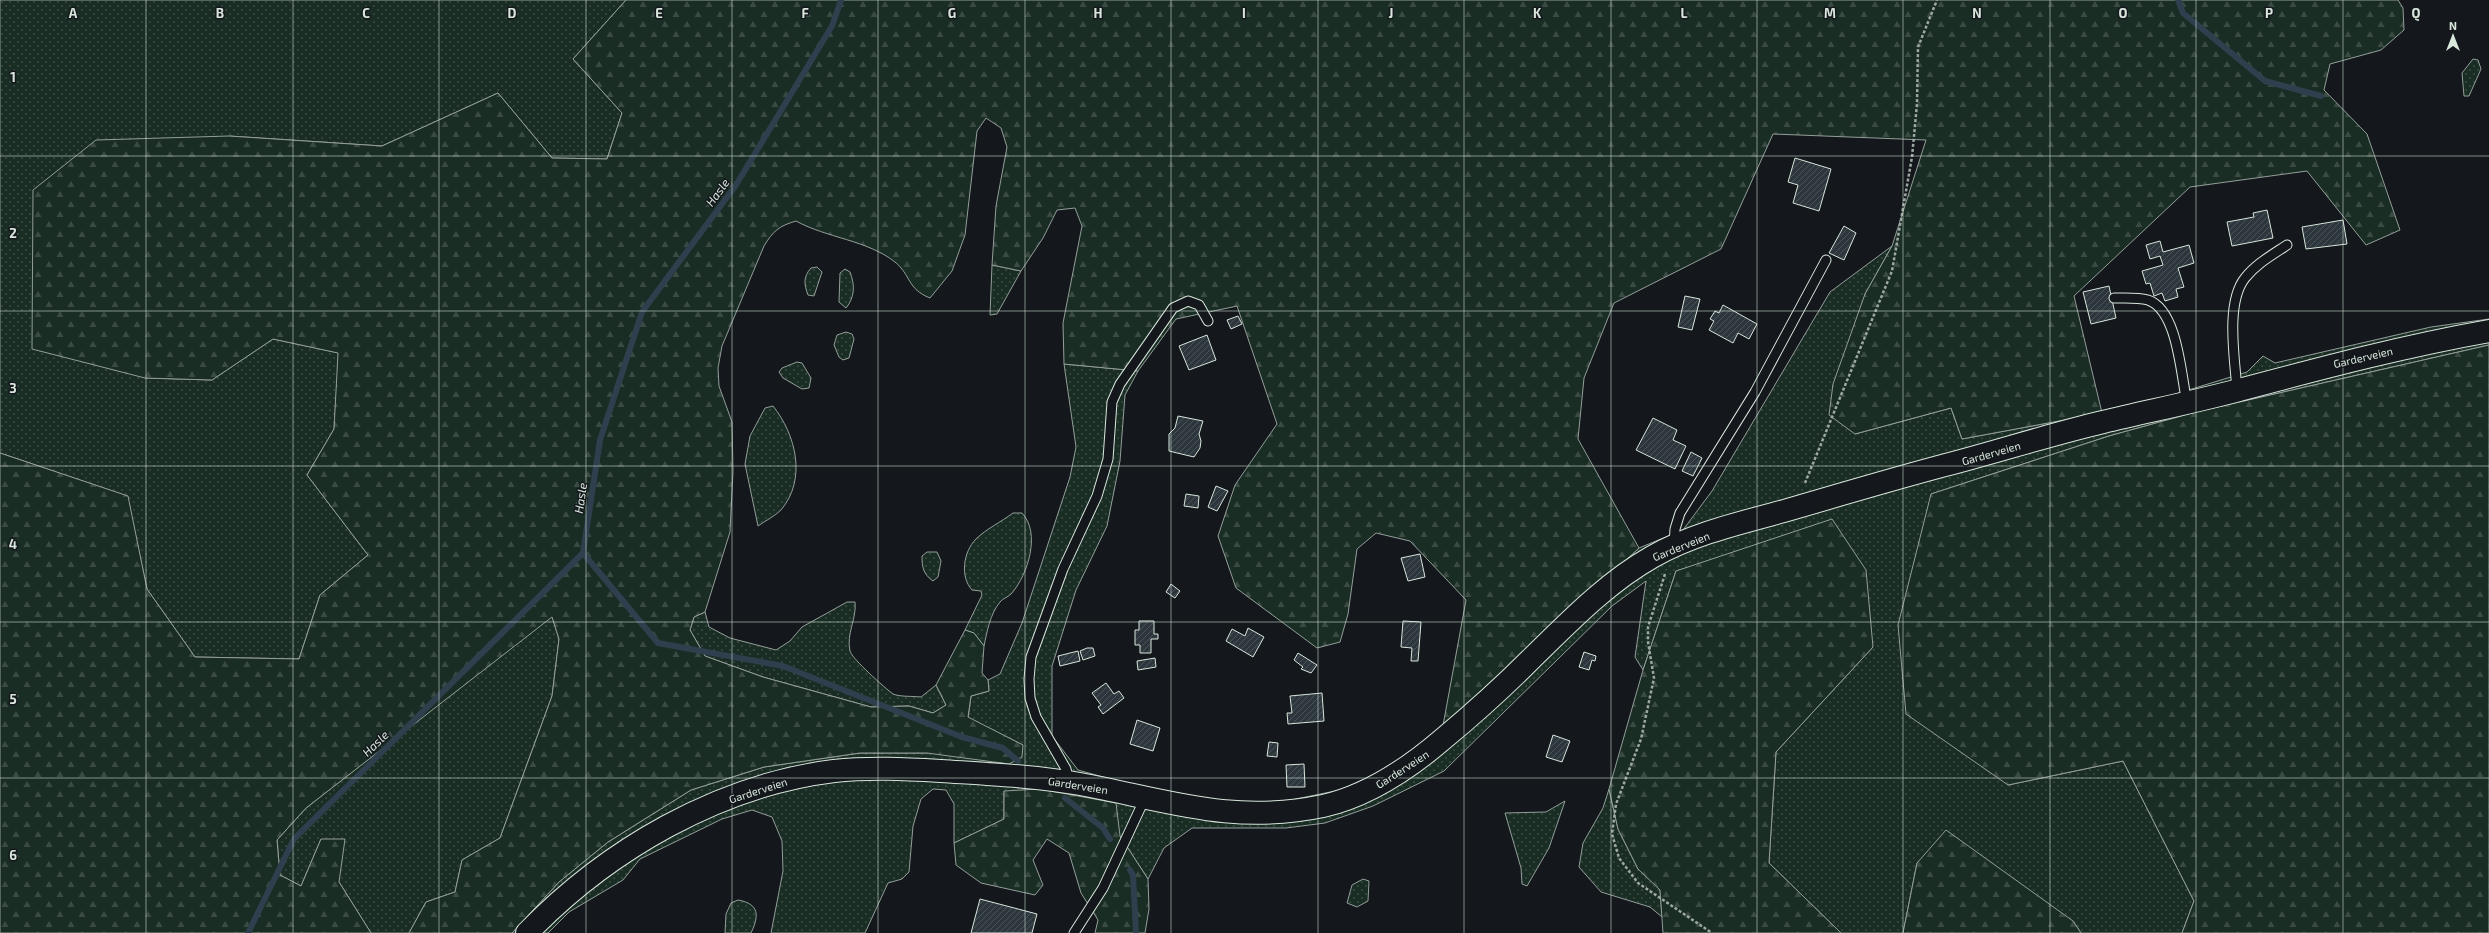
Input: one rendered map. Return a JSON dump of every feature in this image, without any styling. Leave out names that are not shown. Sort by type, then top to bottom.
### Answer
[{"type":"street","name":"Garderveien","points":[[527,933],[573,890],[602,868],[645,840],[682,819],[714,804],[785,780],[832,771],[871,768],[999,774],[1069,782],[1183,807],[1262,814],[1330,804],[1378,786],[1430,751],[1489,701],[1582,610],[1613,583],[1656,554],[1806,505],[2044,438],[2238,390],[2369,355],[2489,331]]},
{"type":"lane","points":[[2238,390],[2232,322],[2244,279],[2255,267],[2287,245]]},
{"type":"lane","points":[[1674,547],[1675,529],[1680,513],[1755,392],[1826,260]]},
{"type":"lane","points":[[2114,298],[2148,300],[2166,315],[2173,329],[2187,402]]},
{"type":"lane","points":[[1069,782],[1066,769],[1039,725],[1030,698],[1029,679],[1032,652],[1069,556],[1097,496],[1108,459],[1112,402],[1120,384],[1173,308],[1188,301],[1199,305],[1208,321]]},
{"type":"lane","points":[[1074,933],[1103,888],[1145,798]]},
{"type":"path","points":[[1806,505],[1803,487],[1892,271],[1912,157],[1917,104],[1918,47],[1937,0]]},
{"type":"path","points":[[1674,547],[1648,627],[1648,642],[1654,678],[1641,738],[1616,804],[1612,834],[1619,858],[1638,883],[1712,933]]},
{"type":"green space","points":[[0,0],[626,0],[573,59],[622,113],[607,159],[552,158],[498,93],[382,146],[229,136],[145,378],[212,380],[273,339],[339,353],[334,429],[307,475],[368,555],[320,595],[299,659],[195,657],[147,589],[127,496],[0,453]]},
{"type":"green space","points":[[626,0],[2398,0],[2403,8],[2404,30],[2381,50],[2330,64],[2324,90],[2367,134],[2400,230],[2366,245],[2307,171],[2190,187],[2074,296],[2102,413],[1962,439],[1951,408],[1855,434],[1829,415],[1833,384],[1865,294],[1892,246],[1926,140],[1773,134],[1721,249],[1614,303],[1584,378],[1578,439],[1639,548],[1442,731],[1466,600],[1410,541],[1376,533],[1357,549],[1348,614],[1340,642],[1317,648],[1236,588],[1218,536],[1235,485],[1277,424],[1237,306],[1176,319],[1138,371],[1064,364],[1063,323],[1082,226],[1075,208],[1057,210],[1043,238],[1021,271],[992,265],[996,206],[1007,147],[1001,128],[986,118],[977,131],[965,235],[952,271],[930,298],[917,290],[900,267],[884,255],[860,244],[808,227],[796,221],[777,230],[770,236],[764,246],[722,346],[718,368],[719,386],[732,422],[733,471],[730,532],[705,612],[694,617],[690,630],[705,656],[763,677],[871,707],[909,706],[933,713],[946,705],[936,685],[965,630],[974,633],[984,646],[982,673],[988,680],[989,691],[971,696],[968,717],[1023,745],[1022,757],[1009,764],[927,753],[860,753],[764,767],[691,790],[608,842],[559,882],[512,933],[409,933],[426,902],[455,892],[462,860],[500,838],[552,696],[559,639],[552,617],[306,808],[277,840],[280,875],[301,886],[321,839],[345,839],[339,882],[371,933],[0,933],[0,453],[128,496],[147,589],[195,657],[299,659],[320,595],[368,555],[307,475],[334,429],[338,353],[273,339],[212,380],[145,378],[32,349],[33,190],[96,140],[229,136],[382,146],[498,93],[552,158],[607,159],[622,113],[573,59]]},
{"type":"green space","points":[[2473,59],[2478,60],[2481,69],[2469,96],[2464,96],[2462,73]]},
{"type":"green space","points":[[1892,246],[1865,294],[1855,434],[1951,408],[1962,439],[2102,413],[2156,400],[2247,372],[2263,356],[2275,363],[2431,327],[2489,319],[2489,345],[2196,412],[2109,436],[1931,494],[2008,785],[2123,761],[2194,901],[2182,933],[2081,933],[2073,921],[1917,863],[1903,933],[1841,933],[1769,863],[1776,752],[1873,647],[1703,563],[1676,571],[1643,670],[1635,657],[1646,581],[1612,606],[1444,771],[1373,806],[1325,823],[1286,828],[1192,828],[1164,848],[1148,879],[1120,836],[1004,791],[1004,819],[954,843],[954,804],[946,790],[933,789],[921,799],[913,826],[909,872],[902,879],[888,883],[865,933],[771,933],[783,871],[782,841],[772,817],[752,810],[722,819],[640,859],[623,880],[569,912],[548,933],[512,933],[559,882],[608,842],[691,790],[764,767],[860,753],[927,753],[1023,745],[968,718],[971,696],[989,691],[988,680],[1000,674],[1022,623],[1070,477],[1076,447],[1064,364],[1138,371],[1125,395],[1120,461],[1107,526],[1076,590],[1052,666],[1052,736],[1078,770],[1175,797],[1245,806],[1281,802],[1340,790],[1387,769],[1442,731],[1639,548],[1683,530],[1712,491],[1830,292]]},
{"type":"green space","points":[[992,265],[1021,271],[997,314],[990,315]]},
{"type":"green space","points":[[817,267],[822,272],[814,296],[808,295],[805,278],[811,268]]},
{"type":"green space","points":[[845,269],[850,272],[853,282],[853,295],[846,308],[839,302],[840,273]]},
{"type":"green space","points":[[846,332],[852,334],[854,339],[849,358],[843,360],[839,357],[834,345],[837,335]]},
{"type":"green space","points":[[2489,345],[2489,933],[2182,933],[2194,901],[2123,761],[2008,785],[1906,714],[1898,625],[1931,494],[2109,436],[2196,412]]},
{"type":"green space","points":[[797,362],[802,363],[811,378],[809,388],[802,389],[783,378],[779,372],[782,368]]},
{"type":"green space","points":[[773,406],[788,430],[795,457],[796,471],[794,485],[789,498],[781,510],[758,526],[745,464],[750,436],[765,408]]},
{"type":"green space","points":[[1013,513],[1022,513],[1028,521],[1031,531],[1030,553],[1027,565],[1018,585],[1011,594],[1000,602],[994,612],[989,623],[984,646],[974,633],[965,630],[982,595],[981,591],[972,590],[968,585],[965,572],[966,557],[976,539]]},
{"type":"green space","points":[[1832,519],[1866,570],[1873,647],[1776,752],[1769,863],[1841,933],[1663,933],[1660,890],[1638,869],[1618,829],[1609,789],[1643,670],[1676,571]]},
{"type":"green space","points":[[927,552],[937,552],[941,561],[938,577],[933,581],[927,576],[923,567],[922,556]]},
{"type":"green space","points":[[847,602],[855,602],[849,638],[850,651],[862,667],[889,691],[896,695],[921,697],[936,685],[946,705],[933,713],[909,706],[871,707],[763,677],[705,656],[690,630],[694,617],[705,612],[709,627],[730,638],[776,650],[790,641],[802,627]]},
{"type":"green space","points":[[552,616],[559,639],[552,696],[500,838],[462,860],[455,892],[426,902],[409,933],[371,933],[339,882],[321,839],[301,886],[280,875],[277,840],[306,808]]},
{"type":"green space","points":[[1040,789],[1116,803],[1120,836],[1148,879],[1149,909],[1145,933],[1095,933],[1098,920],[1081,893],[1069,853],[1047,839],[1033,860],[1043,885],[1035,895],[981,883],[956,865],[954,843],[1004,819],[1004,791]]},
{"type":"green space","points":[[1609,789],[1618,829],[1638,869],[1660,889],[1662,917],[1650,907],[1601,892],[1579,867],[1583,843],[1603,808]]},
{"type":"green space","points":[[1565,801],[1549,848],[1527,886],[1522,884],[1521,868],[1505,813],[1546,812]]},
{"type":"green space","points":[[1946,830],[2073,921],[2081,933],[1903,933],[1917,863]]},
{"type":"green space","points":[[1363,879],[1369,881],[1368,901],[1357,907],[1347,903],[1352,885]]},
{"type":"green space","points":[[738,900],[750,904],[754,908],[756,916],[754,927],[751,933],[725,933],[726,914],[731,903]]},
{"type":"building","points":[[1795,158],[1831,169],[1819,211],[1793,203],[1798,185],[1788,182]]},
{"type":"building","points":[[2267,210],[2273,238],[2232,246],[2227,222],[2254,217],[2253,213]]},
{"type":"building","points":[[2343,220],[2347,244],[2306,249],[2302,227]]},
{"type":"building","points":[[1844,226],[1856,233],[1844,260],[1829,253]]},
{"type":"building","points":[[2160,241],[2163,252],[2189,245],[2194,263],[2178,268],[2184,287],[2176,289],[2178,297],[2165,301],[2162,293],[2154,296],[2150,283],[2146,284],[2142,271],[2163,265],[2160,256],[2150,259],[2146,245]]},
{"type":"building","points":[[2109,286],[2116,318],[2091,324],[2083,292]]},
{"type":"building","points":[[1685,296],[1700,299],[1692,330],[1678,327]]},
{"type":"building","points":[[1723,305],[1757,324],[1749,339],[1738,333],[1733,343],[1709,330],[1714,321],[1710,319],[1715,311],[1719,313]]},
{"type":"building","points":[[1238,316],[1242,324],[1231,329],[1227,320]]},
{"type":"building","points":[[1207,335],[1216,360],[1189,370],[1179,346]]},
{"type":"building","points":[[1178,416],[1203,421],[1199,434],[1201,441],[1200,448],[1194,457],[1169,451],[1169,434],[1175,428]]},
{"type":"building","points":[[1653,418],[1677,430],[1673,440],[1686,446],[1675,469],[1636,450]]},
{"type":"building","points":[[1691,452],[1702,458],[1693,476],[1682,471]]},
{"type":"building","points":[[1216,486],[1228,491],[1217,511],[1208,507]]},
{"type":"building","points":[[1186,494],[1199,496],[1198,508],[1184,506]]},
{"type":"building","points":[[1420,554],[1425,577],[1408,581],[1401,558]]},
{"type":"building","points":[[1171,584],[1180,591],[1175,598],[1166,592]]},
{"type":"building","points":[[1139,621],[1154,621],[1154,634],[1158,634],[1158,639],[1151,639],[1151,653],[1140,653],[1140,645],[1135,645],[1135,630],[1139,630]]},
{"type":"building","points":[[1403,621],[1421,622],[1418,661],[1411,661],[1412,648],[1401,647]]},
{"type":"building","points":[[1248,628],[1264,637],[1253,657],[1226,641],[1232,629],[1245,636]]},
{"type":"building","points":[[1087,648],[1093,648],[1095,656],[1083,660],[1080,651]]},
{"type":"building","points":[[1078,651],[1080,661],[1060,666],[1058,656]]},
{"type":"building","points":[[1584,652],[1596,656],[1595,661],[1592,660],[1589,670],[1579,667]]},
{"type":"building","points":[[1298,653],[1317,665],[1311,673],[1301,669],[1303,667],[1294,660]]},
{"type":"building","points":[[1155,658],[1156,667],[1138,670],[1137,661]]},
{"type":"building","points":[[1106,683],[1114,694],[1119,691],[1124,698],[1103,714],[1098,707],[1101,705],[1092,693]]},
{"type":"building","points":[[1322,693],[1324,721],[1288,724],[1287,713],[1292,713],[1290,696]]},
{"type":"building","points":[[1137,720],[1160,728],[1153,751],[1130,744]]},
{"type":"building","points":[[1553,735],[1570,741],[1562,762],[1546,757]]},
{"type":"building","points":[[1269,742],[1278,743],[1277,757],[1267,756]]},
{"type":"building","points":[[1304,764],[1305,787],[1287,787],[1286,765]]},
{"type":"building","points":[[980,899],[1037,914],[1032,933],[971,933]]},
{"type":"waterway","name":"Hasle","points":[[248,933],[294,839],[583,553],[600,440],[642,312],[736,185],[832,26],[841,0]]},
{"type":"waterway","points":[[2178,0],[2183,13],[2265,81],[2321,96]]},
{"type":"waterway","points":[[583,553],[658,643],[783,666],[962,737],[1003,748],[1018,761]]},
{"type":"waterway","points":[[1065,798],[1103,828],[1110,839]]},
{"type":"waterway","points":[[1130,870],[1133,875],[1136,933]]}]
